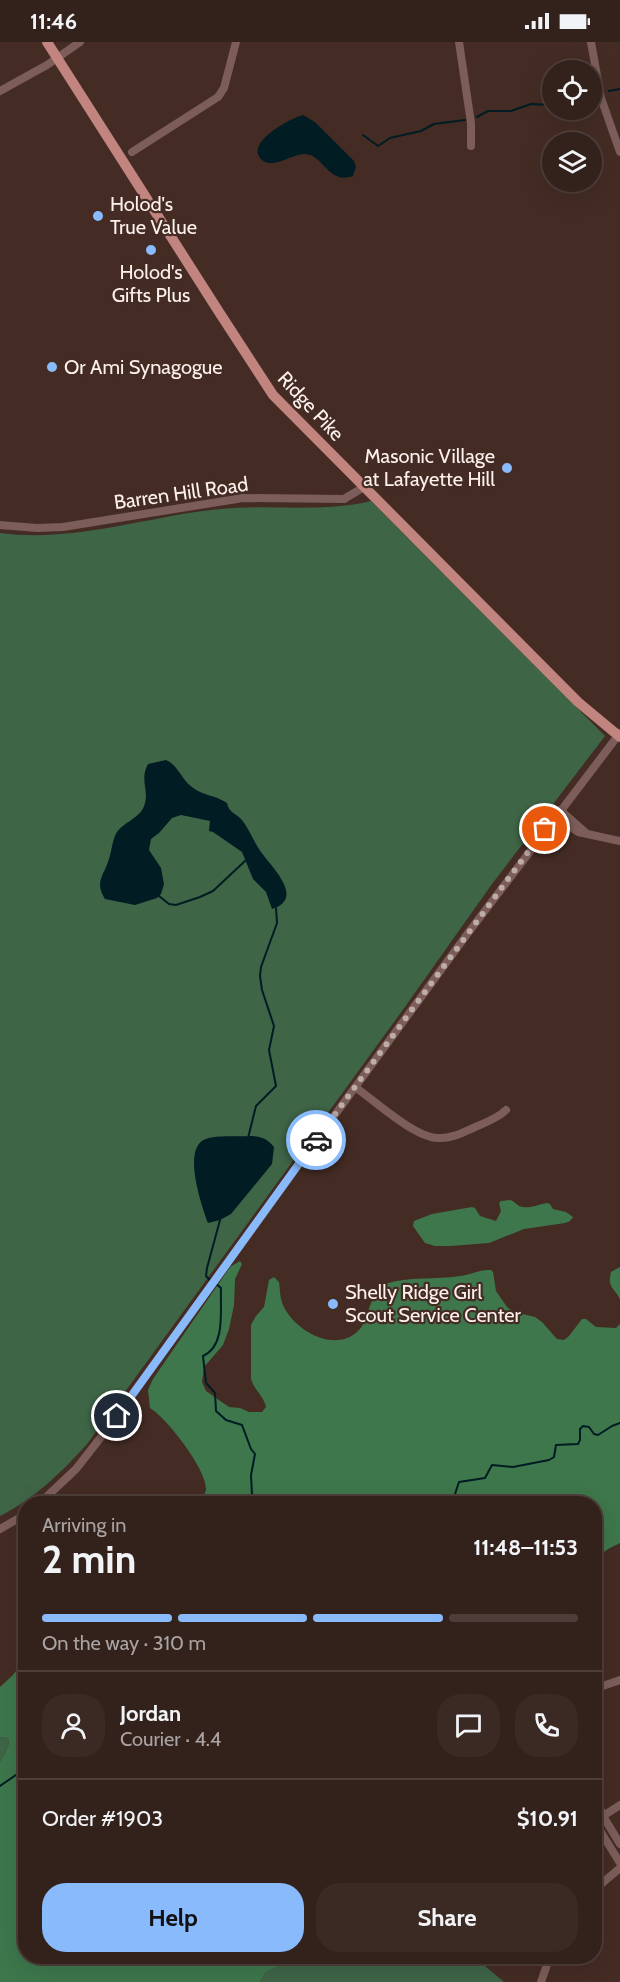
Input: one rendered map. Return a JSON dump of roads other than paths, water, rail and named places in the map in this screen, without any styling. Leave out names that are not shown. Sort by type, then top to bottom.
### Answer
[{"type":"main road","name":"Ridge Pike","points":[[47,42],[266,386],[293,416],[578,702],[619,735]]},
{"type":"street","points":[[0,91],[80,42]]},
{"type":"street","points":[[132,152],[218,97],[224,88],[236,42]]},
{"type":"street","points":[[459,42],[471,123],[471,146]]},
{"type":"street","points":[[591,42],[602,98],[620,152]]},
{"type":"street","name":"Barren Hill Road","points":[[0,525],[37,528],[63,527],[243,498],[344,499],[364,487]]},
{"type":"street","points":[[47,1496],[76,1469],[96,1445],[355,1087],[558,813],[619,735]]},
{"type":"street","points":[[558,813],[573,830],[620,841]]},
{"type":"street","points":[[355,1087],[411,1128],[430,1137],[441,1138],[459,1134],[499,1116],[506,1110]]},
{"type":"street","points":[[0,1529],[18,1519]]},
{"type":"street","points":[[602,1686],[620,1680]]},
{"type":"street","points":[[602,1816],[620,1805]]},
{"type":"street","points":[[602,1826],[620,1845]]},
{"type":"street","points":[[602,1831],[620,1863]]},
{"type":"street","points":[[602,1883],[620,1868]]},
{"type":"street","points":[[541,1982],[547,1964]]},
{"type":"water","points":[[303,115],[315,122],[354,161],[356,167],[353,176],[345,178],[338,176],[317,159],[305,154],[271,163],[261,159],[258,152],[259,145],[264,138],[280,126]]},
{"type":"water","points":[[166,760],[174,765],[192,787],[227,803],[231,811],[242,820],[286,889],[286,897],[282,904],[272,909],[266,892],[253,879],[242,852],[209,831],[210,821],[181,815],[172,818],[151,839],[149,850],[161,868],[164,884],[161,894],[157,898],[135,905],[105,899],[100,883],[115,835],[139,814],[144,806],[146,796],[144,775],[148,764]]},
{"type":"water","points":[[249,1136],[263,1138],[274,1147],[272,1164],[231,1214],[208,1223],[195,1178],[195,1153],[199,1144],[210,1138]]},
{"type":"waterway","points":[[609,91],[620,89]]},
{"type":"waterway","points":[[477,117],[488,111],[511,111],[531,104],[542,105]]},
{"type":"waterway","points":[[363,135],[378,146],[390,138],[421,131],[434,124],[465,120]]},
{"type":"waterway","points":[[159,896],[169,904],[176,905],[200,897],[213,891],[245,861]]},
{"type":"waterway","points":[[248,1138],[256,1106],[276,1086],[269,1050],[274,1026],[262,990],[260,976],[277,923],[276,908]]},
{"type":"waterway","points":[[210,1280],[206,1276],[207,1268],[220,1220]]},
{"type":"waterway","points":[[215,1283],[221,1288],[221,1317],[219,1336],[210,1351],[203,1356],[206,1383],[215,1393],[216,1411],[226,1420],[242,1425],[255,1454],[251,1475],[254,1496]]},
{"type":"waterway","points":[[454,1496],[459,1482],[485,1478],[492,1465],[513,1467],[549,1460],[554,1457],[556,1445],[578,1444],[580,1429],[583,1426],[589,1427],[594,1434],[598,1435],[620,1423]]},
{"type":"waterway","points":[[0,1786],[18,1774]]},
{"type":"place","name":"Holod's True Value","points":[[98,216]]},
{"type":"place","name":"Holod's Gifts Plus","points":[[151,250]]},
{"type":"place","name":"Or Ami Synagogue","points":[[52,367]]},
{"type":"place","name":"Masonic Village at Lafayette Hill","points":[[507,468]]},
{"type":"place","name":"Shelly Ridge Girl Scout Service Center","points":[[333,1304]]}]
